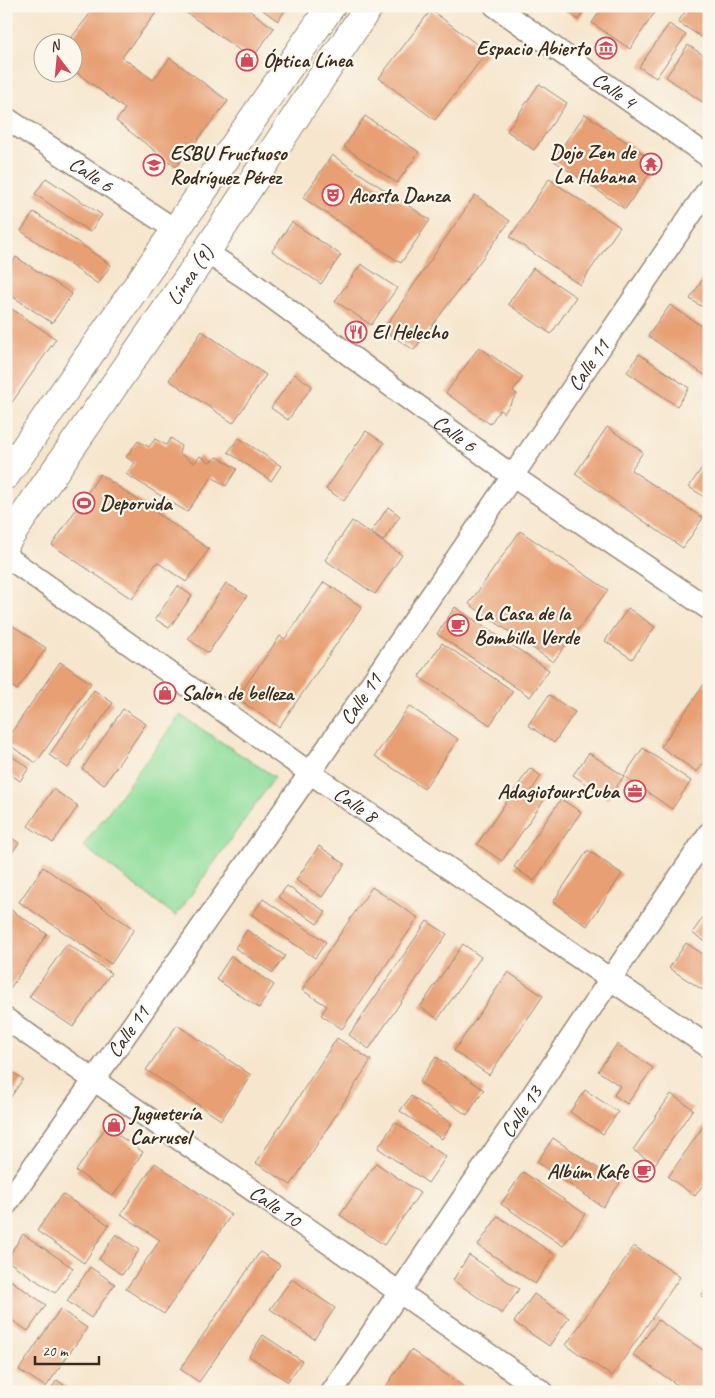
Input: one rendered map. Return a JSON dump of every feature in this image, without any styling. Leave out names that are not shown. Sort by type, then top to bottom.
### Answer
[{"type":"main road","name":"Línea (9)","points":[[6,475],[177,231],[331,6]]},
{"type":"main road","name":"Línea (9)","points":[[6,542],[206,252],[369,6]]},
{"type":"street","name":"Calle 4","points":[[495,6],[709,157]]},
{"type":"street","name":"Calle 6","points":[[6,118],[177,231]]},
{"type":"street","name":"Calle 11","points":[[6,1205],[310,773],[511,475],[709,188]]},
{"type":"street","name":"Calle 6","points":[[206,252],[247,279],[511,475],[709,609]]},
{"type":"street","name":"Calle 8","points":[[6,556],[310,773],[608,980],[709,1047]]},
{"type":"street","name":"Calle 13","points":[[332,1392],[608,980],[709,833]]},
{"type":"street","name":"Calle 10","points":[[6,1019],[399,1294],[544,1392]]},
{"type":"green space","points":[[180,715],[275,777],[176,916],[83,846]]},
{"type":"building","points":[[96,6],[148,6],[156,13],[122,57],[153,80],[170,58],[228,101],[176,167],[116,121],[125,109],[82,77],[82,32],[76,32]]},
{"type":"building","points":[[177,6],[243,6],[274,28],[252,59]]},
{"type":"building","points":[[257,6],[288,6],[278,21]]},
{"type":"building","points":[[561,6],[588,6],[578,20]]},
{"type":"building","points":[[603,6],[659,6],[630,49],[592,23]]},
{"type":"building","points":[[689,6],[702,6],[709,11],[709,42],[678,22]]},
{"type":"building","points":[[431,10],[487,52],[435,120],[379,78]]},
{"type":"building","points":[[669,24],[686,35],[656,78],[639,67]]},
{"type":"building","points":[[688,45],[709,59],[709,97],[704,103],[666,77]]},
{"type":"building","points":[[539,84],[567,103],[534,150],[507,131]]},
{"type":"building","points":[[585,114],[657,163],[625,209],[553,160]]},
{"type":"building","points":[[365,116],[419,152],[397,183],[344,147]]},
{"type":"building","points":[[332,155],[430,220],[401,263],[303,198]]},
{"type":"building","points":[[46,178],[102,215],[90,232],[35,194]]},
{"type":"building","points":[[549,179],[620,227],[580,285],[510,237]]},
{"type":"building","points":[[475,195],[510,221],[414,350],[383,330]]},
{"type":"building","points":[[34,212],[111,265],[98,284],[21,231]]},
{"type":"building","points":[[292,222],[341,255],[321,284],[272,251]]},
{"type":"building","points":[[16,257],[72,294],[52,323],[6,292],[6,271]]},
{"type":"building","points":[[361,264],[397,288],[371,325],[335,301]]},
{"type":"building","points":[[533,268],[576,297],[551,334],[508,304]]},
{"type":"building","points":[[709,269],[709,311],[690,299]]},
{"type":"building","points":[[6,305],[56,339],[6,411]]},
{"type":"building","points":[[670,305],[709,331],[709,378],[648,336]]},
{"type":"building","points":[[202,331],[266,375],[233,423],[169,380]]},
{"type":"building","points":[[479,347],[523,377],[513,391],[517,394],[504,413],[500,410],[490,424],[446,393]]},
{"type":"building","points":[[639,354],[689,388],[677,406],[627,372]]},
{"type":"building","points":[[295,374],[312,386],[288,420],[271,408]]},
{"type":"building","points":[[607,427],[643,452],[631,470],[703,518],[683,548],[575,474]]},
{"type":"building","points":[[366,431],[384,443],[344,501],[326,489]]},
{"type":"building","points":[[171,438],[181,446],[179,453],[194,463],[200,456],[209,462],[218,457],[237,469],[226,486],[212,477],[187,512],[126,474],[135,463],[126,457],[138,441],[149,447],[155,439],[166,445]]},
{"type":"building","points":[[239,438],[281,466],[271,481],[228,452]]},
{"type":"building","points":[[705,463],[709,465],[709,500],[689,487]]},
{"type":"building","points":[[100,474],[209,549],[186,582],[157,562],[132,599],[52,545]]},
{"type":"building","points":[[388,507],[400,516],[383,541],[371,532]]},
{"type":"building","points":[[352,521],[402,555],[375,594],[325,560]]},
{"type":"building","points":[[520,531],[608,590],[553,662],[469,604]]},
{"type":"building","points":[[324,582],[362,607],[279,727],[237,698],[280,636],[285,639]]},
{"type":"building","points":[[226,583],[247,596],[208,653],[188,639]]},
{"type":"building","points":[[178,586],[192,596],[169,628],[155,619]]},
{"type":"building","points":[[455,607],[549,670],[530,697],[437,634]]},
{"type":"building","points":[[628,608],[655,627],[632,659],[605,641]]},
{"type":"building","points":[[9,623],[46,648],[17,690],[6,682],[6,627]]},
{"type":"building","points":[[442,643],[513,691],[490,725],[419,677]]},
{"type":"building","points":[[60,662],[91,683],[36,763],[6,743],[6,740]]},
{"type":"building","points":[[709,677],[709,755],[697,772],[661,747]]},
{"type":"building","points":[[94,690],[113,703],[68,768],[49,755]]},
{"type":"building","points":[[549,695],[575,712],[554,743],[528,725]]},
{"type":"building","points":[[409,706],[458,739],[424,789],[375,756]]},
{"type":"building","points":[[123,709],[146,724],[104,785],[82,769]]},
{"type":"building","points":[[643,748],[691,781],[672,809],[624,776]]},
{"type":"building","points":[[6,752],[29,768],[20,781],[6,771]]},
{"type":"building","points":[[589,753],[624,776],[608,799],[573,775]]},
{"type":"building","points":[[530,768],[541,776],[531,791],[544,800],[502,861],[477,844]]},
{"type":"building","points":[[53,789],[78,806],[53,843],[28,826]]},
{"type":"building","points":[[561,799],[581,812],[534,881],[514,867]]},
{"type":"building","points":[[6,834],[19,843],[6,861]]},
{"type":"building","points":[[319,846],[345,864],[322,897],[296,880]]},
{"type":"building","points":[[588,850],[622,874],[587,926],[553,902]]},
{"type":"building","points":[[43,867],[134,929],[111,964],[19,902]]},
{"type":"building","points":[[287,886],[326,912],[317,924],[278,897]]},
{"type":"building","points":[[372,887],[418,918],[342,1029],[321,1015],[327,1006],[302,990]]},
{"type":"building","points":[[263,899],[326,942],[315,958],[252,915]]},
{"type":"building","points":[[8,908],[47,934],[9,990],[6,989],[6,910]]},
{"type":"building","points":[[709,909],[709,944],[692,933]]},
{"type":"building","points":[[427,921],[447,934],[369,1049],[349,1035]]},
{"type":"building","points":[[247,930],[285,956],[273,973],[235,948]]},
{"type":"building","points":[[686,943],[709,958],[709,994],[669,968]]},
{"type":"building","points":[[67,944],[111,973],[73,1027],[29,997]]},
{"type":"building","points":[[463,944],[481,957],[438,1019],[420,1007]]},
{"type":"building","points":[[231,956],[274,985],[259,1008],[216,979]]},
{"type":"building","points":[[508,972],[543,996],[489,1075],[454,1051]]},
{"type":"building","points":[[177,1025],[251,1075],[221,1120],[146,1070]]},
{"type":"building","points":[[337,1038],[371,1060],[291,1185],[256,1163]]},
{"type":"building","points":[[617,1044],[653,1068],[627,1104],[614,1095],[620,1086],[598,1071]]},
{"type":"building","points":[[436,1057],[484,1090],[467,1115],[419,1082]]},
{"type":"building","points":[[6,1068],[23,1079],[6,1104]]},
{"type":"building","points":[[585,1090],[618,1112],[603,1134],[570,1112]]},
{"type":"building","points":[[671,1094],[693,1109],[655,1164],[633,1150]]},
{"type":"building","points":[[411,1096],[452,1124],[442,1139],[400,1111]]},
{"type":"building","points":[[709,1118],[709,1176],[695,1196],[668,1177]]},
{"type":"building","points":[[395,1122],[446,1157],[428,1183],[378,1148]]},
{"type":"building","points":[[106,1127],[143,1152],[113,1196],[76,1171]]},
{"type":"building","points":[[553,1138],[620,1183],[603,1207],[537,1162]]},
{"type":"building","points":[[155,1163],[231,1215],[164,1314],[126,1289],[160,1240],[121,1214]]},
{"type":"building","points":[[376,1163],[420,1193],[384,1245],[340,1215]]},
{"type":"building","points":[[523,1172],[585,1214],[563,1246],[501,1204]]},
{"type":"building","points":[[62,1194],[109,1225],[84,1263],[37,1231]]},
{"type":"building","points":[[498,1216],[555,1255],[535,1284],[478,1245]]},
{"type":"building","points":[[23,1234],[73,1268],[55,1293],[6,1260]]},
{"type":"building","points":[[116,1234],[139,1250],[122,1275],[99,1259]]},
{"type":"building","points":[[634,1246],[680,1277],[612,1376],[566,1345]]},
{"type":"building","points":[[260,1252],[280,1265],[199,1382],[180,1369]]},
{"type":"building","points":[[469,1255],[519,1289],[502,1314],[453,1280]]},
{"type":"building","points":[[90,1267],[115,1284],[91,1318],[67,1301]]},
{"type":"building","points":[[6,1277],[46,1305],[28,1331],[6,1316]]},
{"type":"building","points":[[292,1279],[335,1308],[314,1339],[270,1309]]},
{"type":"building","points":[[709,1285],[709,1301],[701,1296]]},
{"type":"building","points":[[534,1294],[569,1318],[549,1346],[514,1322]]},
{"type":"building","points":[[60,1309],[87,1328],[46,1387],[19,1370]]},
{"type":"building","points":[[658,1320],[709,1354],[709,1392],[688,1392],[633,1355]]},
{"type":"building","points":[[263,1335],[302,1361],[288,1382],[249,1356]]},
{"type":"building","points":[[411,1350],[467,1389],[465,1392],[382,1392]]},
{"type":"building","points":[[57,1380],[74,1392],[49,1392]]},
{"type":"place","name":"Espacio Abierto","points":[[606,48]]},
{"type":"place","name":"Óptica Línea","points":[[247,60]]},
{"type":"place","name":"Dojo Zen de La Habana","points":[[651,164]]},
{"type":"place","name":"ESBU Fructuoso Rodríguez Pérez","points":[[154,165]]},
{"type":"place","name":"Acosta Danza","points":[[333,195]]},
{"type":"place","name":"El Helecho","points":[[356,332]]},
{"type":"place","name":"Deporvida","points":[[84,503]]},
{"type":"place","name":"La Casa de la Bombilla Verde","points":[[458,625]]},
{"type":"place","name":"Salon de belleza","points":[[165,693]]},
{"type":"place","name":"AdagiotoursCuba","points":[[635,791]]},
{"type":"place","name":"Juguetería Carrusel","points":[[114,1125]]},
{"type":"place","name":"Albúm Kafe","points":[[644,1171]]}]
